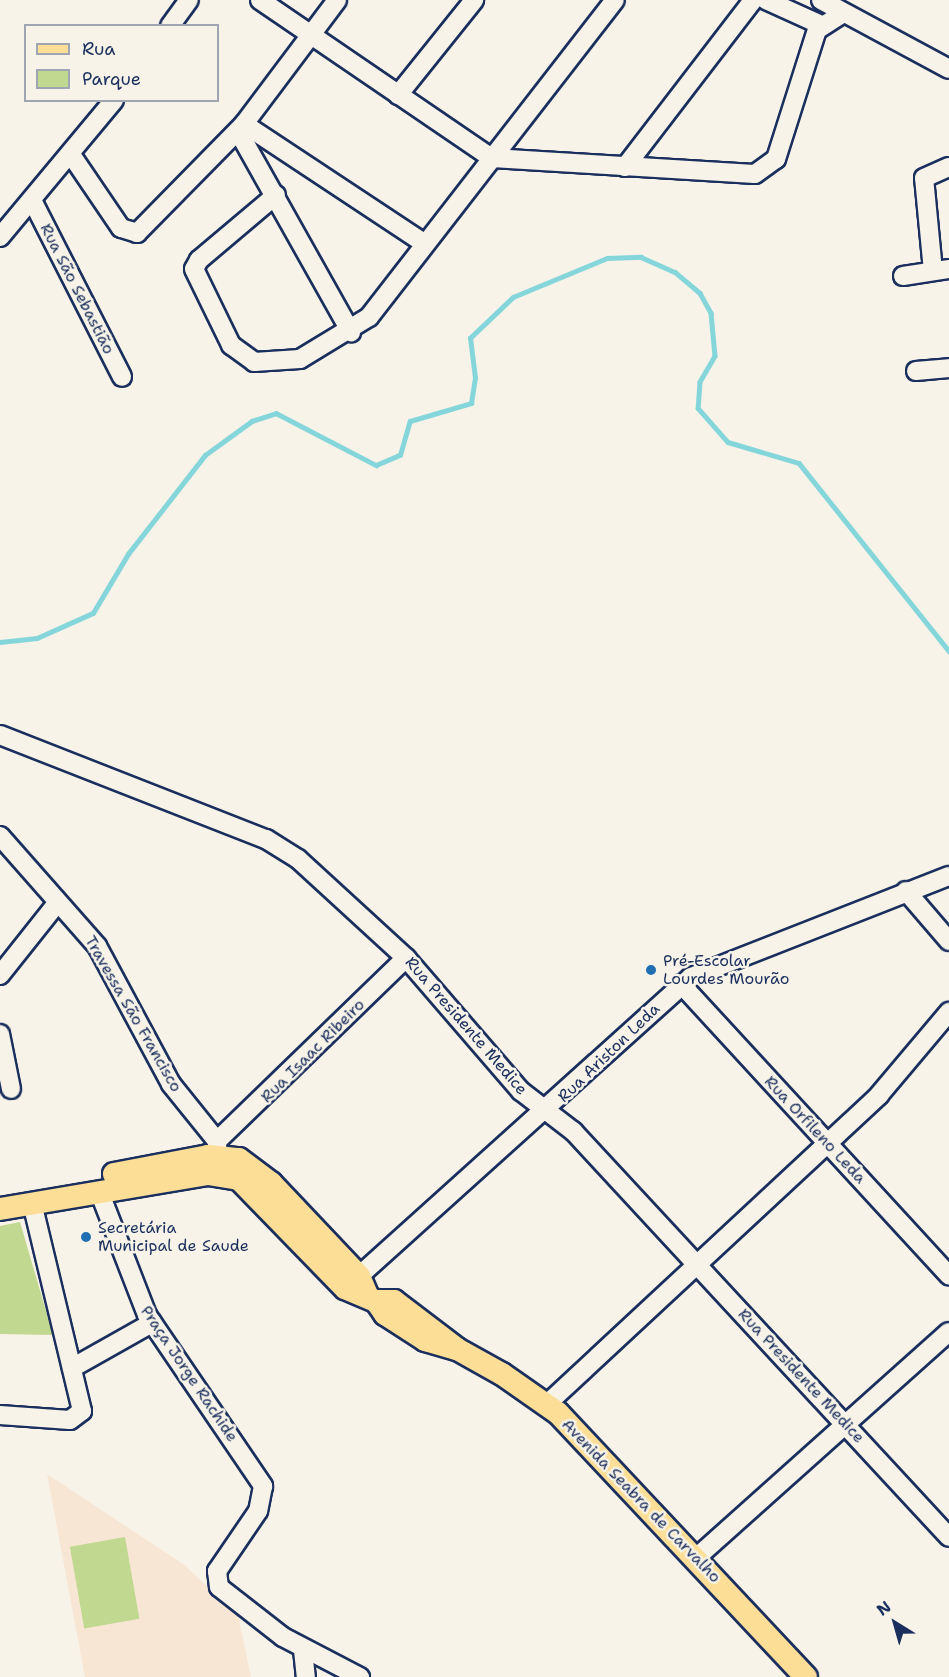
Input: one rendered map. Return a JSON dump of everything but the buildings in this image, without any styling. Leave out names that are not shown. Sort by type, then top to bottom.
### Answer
[{"type":"main road","points":[[0,1209],[99,1191],[223,1157]]},
{"type":"main road","points":[[0,1194],[223,1157]]},
{"type":"main road","name":"Avenida Seabra de Carvalho","points":[[223,1157],[249,1186],[385,1314],[425,1340],[457,1349],[547,1404],[696,1558],[806,1677]]},
{"type":"street","points":[[171,24],[189,0]]},
{"type":"street","points":[[260,0],[309,37],[492,158],[755,174],[771,168],[821,25],[843,14]]},
{"type":"street","points":[[72,156],[121,228],[134,234],[241,128],[337,0]]},
{"type":"street","points":[[398,95],[474,0]]},
{"type":"street","points":[[276,195],[196,264],[197,280],[231,345],[254,362],[294,361],[351,332],[376,309],[615,0]]},
{"type":"street","points":[[625,167],[753,0]]},
{"type":"street","points":[[766,0],[821,25]]},
{"type":"street","points":[[821,0],[843,14],[949,69]]},
{"type":"street","points":[[0,237],[72,156],[112,102]]},
{"type":"street","points":[[241,128],[351,332]]},
{"type":"street","points":[[241,128],[425,244]]},
{"type":"street","points":[[903,276],[941,270],[924,184],[927,174],[949,167]]},
{"type":"street","name":"Rua São Sebastião","points":[[33,202],[122,377]]},
{"type":"street","points":[[916,371],[949,368]]},
{"type":"street","name":"Rua Presidente Medice","points":[[0,735],[282,848],[406,958],[521,1091],[573,1131],[949,1537]]},
{"type":"street","name":"Travessa São Francisco","points":[[0,836],[97,946],[171,1084],[223,1157]]},
{"type":"street","name":"Rua Ariston Leda","points":[[362,1290],[681,984],[704,969],[949,876]]},
{"type":"street","points":[[906,891],[949,941]]},
{"type":"street","points":[[0,975],[58,902]]},
{"type":"street","name":"Rua Isaac Ribeiro","points":[[223,1157],[406,958]]},
{"type":"street","name":"Rua Orfileno Leda","points":[[681,984],[949,1275]]},
{"type":"street","points":[[547,1404],[698,1266],[900,1074],[949,1012]]},
{"type":"street","points":[[0,1034],[10,1089]]},
{"type":"street","name":"Praça Jorge Rachide","points":[[99,1191],[152,1323],[263,1486],[263,1502],[220,1564],[217,1582],[232,1601],[303,1650]]},
{"type":"street","points":[[0,1415],[79,1416],[72,1368],[32,1202]]},
{"type":"street","points":[[72,1368],[152,1323]]},
{"type":"street","points":[[696,1558],[949,1332]]},
{"type":"street","points":[[303,1650],[306,1677]]},
{"type":"street","points":[[303,1650],[360,1677]]},
{"type":"shaded area","points":[[47,1474],[183,1564],[238,1615],[251,1677],[85,1677]]},
{"type":"green space","points":[[20,1222],[53,1335],[0,1334],[0,1226]]},
{"type":"green space","points":[[125,1537],[139,1619],[84,1628],[70,1547]]},
{"type":"waterway","points":[[0,642],[37,638],[93,613],[128,554],[205,455],[252,421],[276,413],[376,465],[400,455],[410,421],[471,403],[475,378],[470,338],[513,297],[607,258],[641,257],[675,272],[700,293],[711,313],[715,356],[700,382],[698,408],[728,442],[799,463],[949,651]]},
{"type":"place","name":"Pré-Escolar Lourdes Mourão","points":[[651,970]]},
{"type":"place","name":"Secretária Municipal de Saude","points":[[86,1237]]}]
